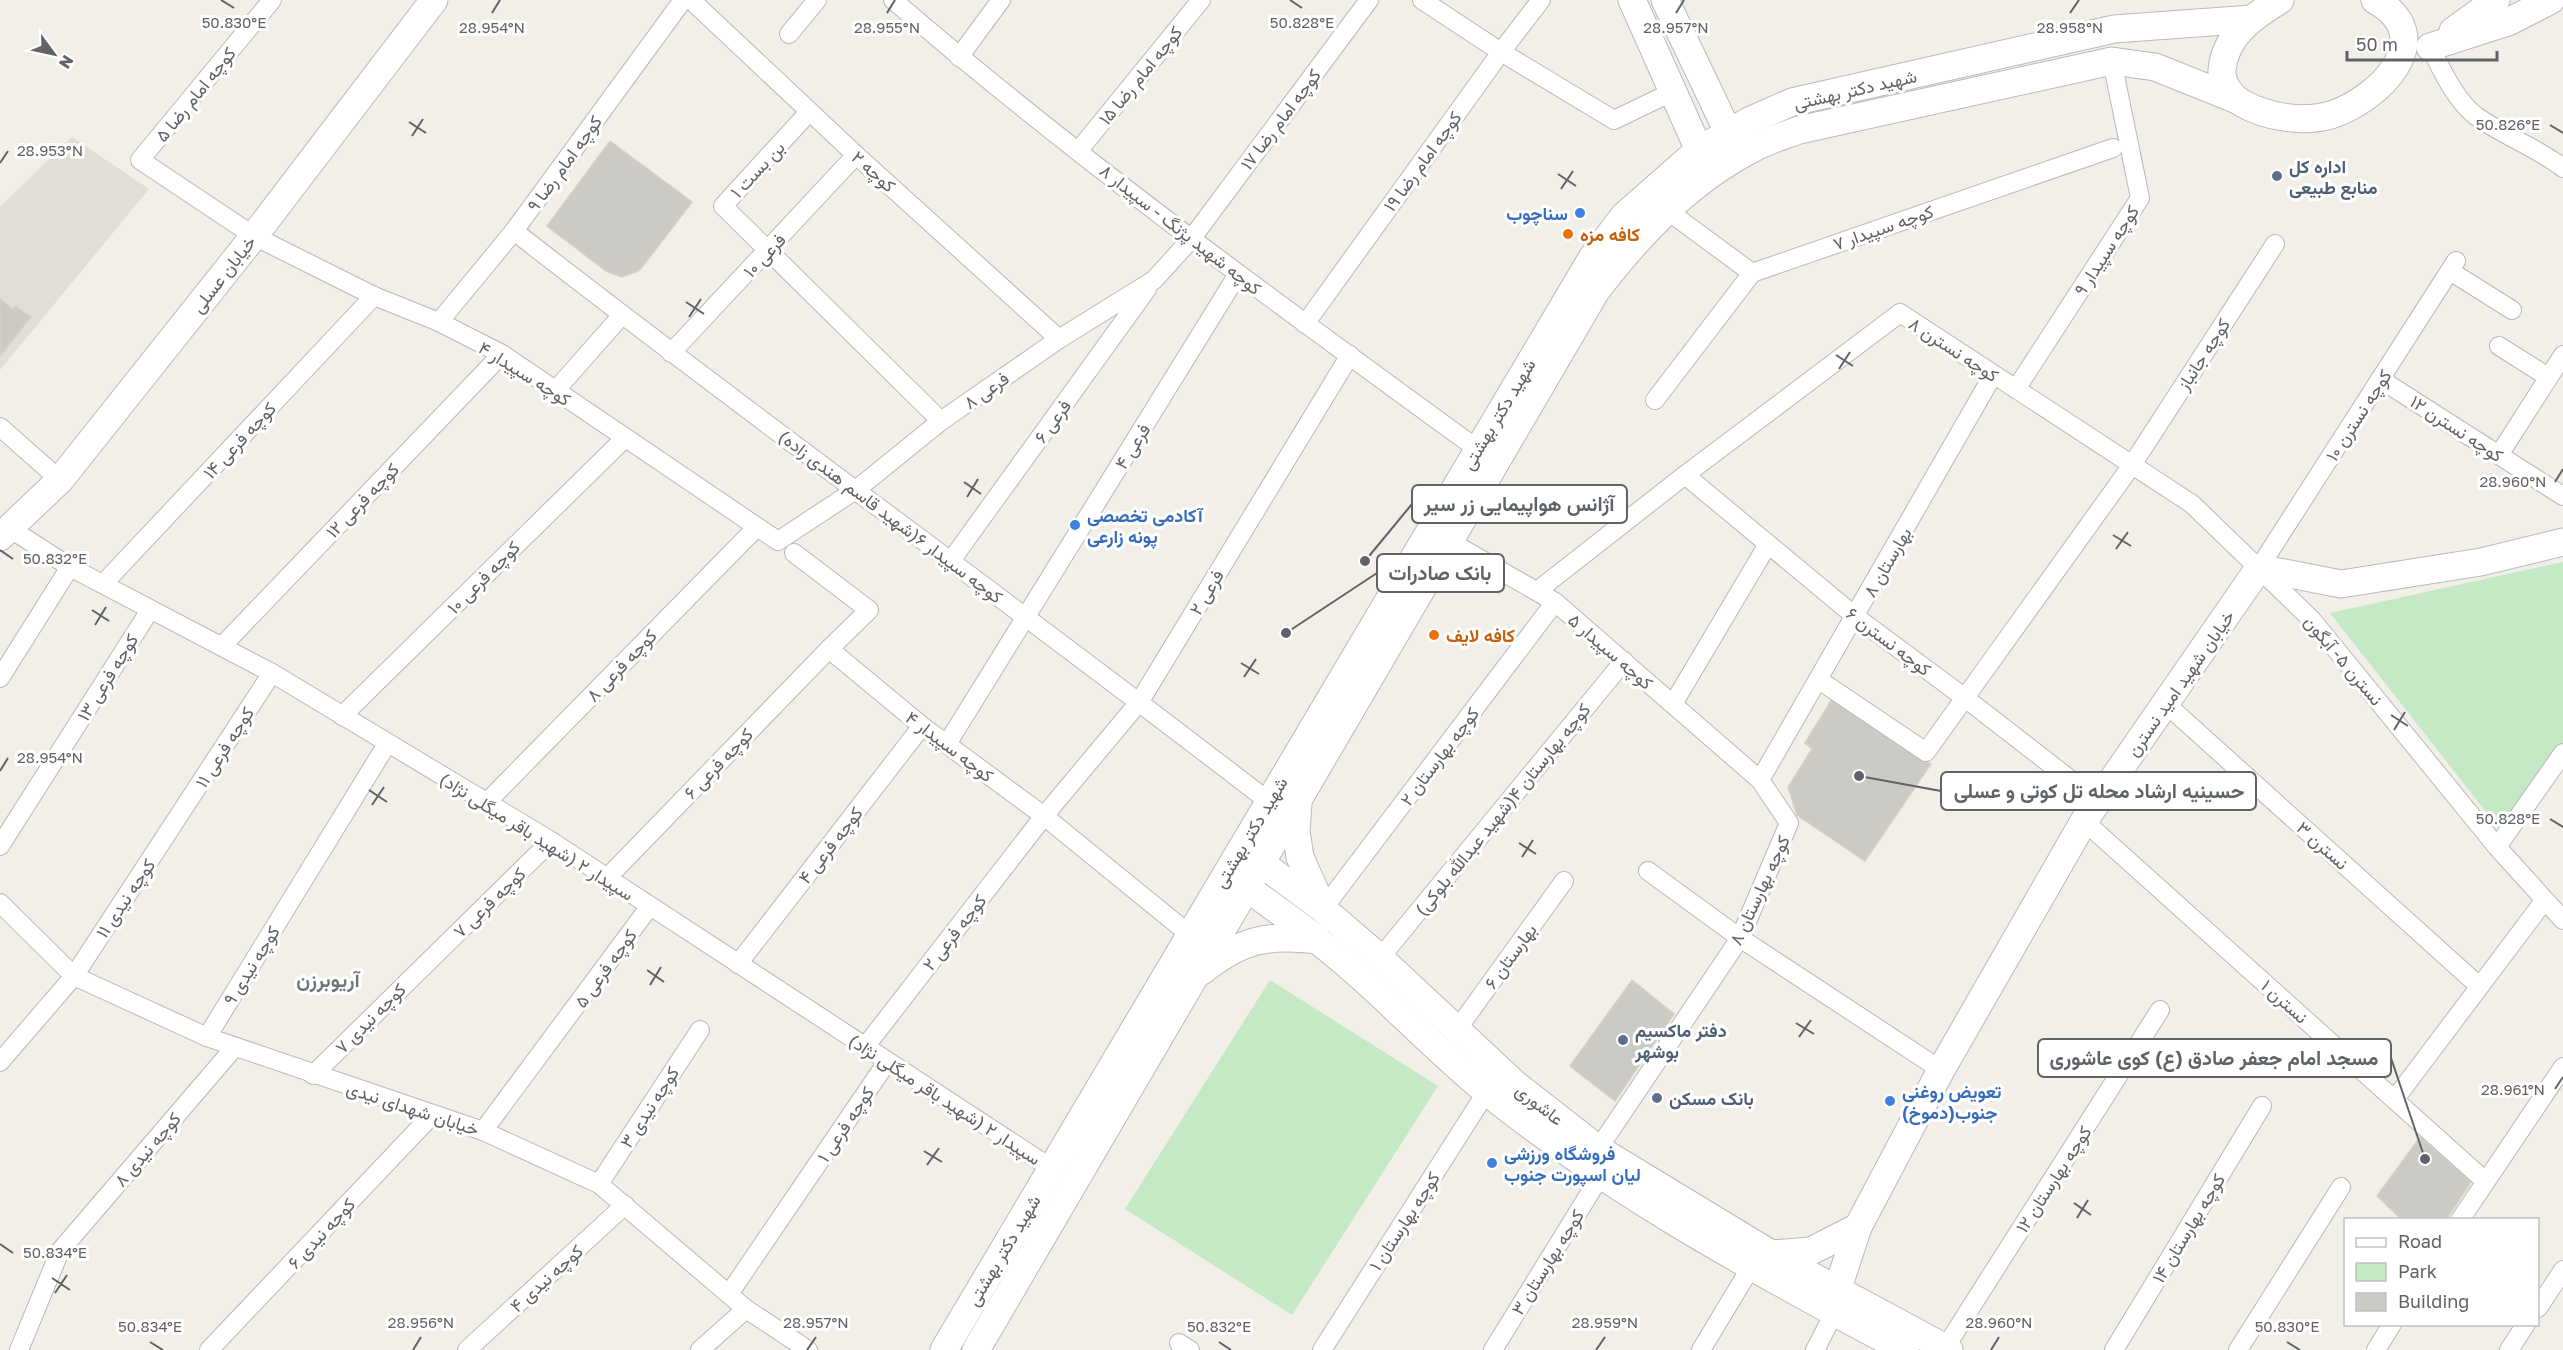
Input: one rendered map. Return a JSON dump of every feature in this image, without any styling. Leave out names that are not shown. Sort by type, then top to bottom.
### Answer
[{"type":"main road","name":"خیابان عسلی","points":[[4,532],[60,480],[254,236],[434,0]]},
{"type":"main road","points":[[1632,0],[1699,150],[1727,163],[1728,132],[1665,0]]},
{"type":"main road","points":[[2235,99],[2221,79],[2223,54],[2235,33],[2280,0]]},
{"type":"main road","points":[[2375,0],[2391,9],[2405,30],[2403,54],[2391,75]]},
{"type":"main road","name":"شهید دکتر بهشتی","points":[[976,1350],[1596,291],[1632,244],[1668,211],[1727,163],[1753,148],[1799,130],[2112,61],[2155,67],[2235,99],[2256,111],[2277,116],[2313,118],[2329,116],[2359,101],[2391,75],[2496,0]]},
{"type":"main road","points":[[2430,47],[2508,22],[2551,0]]},
{"type":"main road","name":"شهید دکتر بهشتی","points":[[944,1350],[1476,448],[1592,258],[1624,216],[1699,150],[1728,132],[1792,102],[2114,28],[2252,19]]},
{"type":"main road","points":[[2259,568],[2341,584],[2481,562],[2563,542]]},
{"type":"main road","name":"خیابان شهید امید نسترن","points":[[1836,1302],[1858,1227],[1941,1070],[2091,811],[2259,568]]},
{"type":"main road","name":"عاشوری","points":[[1298,799],[1296,831],[1300,857],[1323,909],[1380,958],[1456,1031],[1600,1162]]},
{"type":"main road","points":[[1246,887],[1232,862],[1261,862],[1323,909]]},
{"type":"main road","name":"عاشوری","points":[[1246,887],[1326,946],[1487,1091],[1761,1260],[1836,1302],[1905,1350]]},
{"type":"main road","points":[[1194,977],[1224,953],[1257,940],[1285,936],[1326,946],[1351,932]]},
{"type":"main road","points":[[1761,1260],[1811,1251],[1858,1227]]},
{"type":"main road","name":"عاشوری","points":[[1836,1302],[1947,1349]]},
{"type":"street","name":"کوچه امام رضا ۵","points":[[140,160],[272,0]]},
{"type":"street","name":"کوچه امام رضا ۹","points":[[439,322],[514,231],[683,0]]},
{"type":"street","name":"کوچه ۲","points":[[691,0],[809,112],[1059,339]]},
{"type":"street","points":[[789,34],[817,0]]},
{"type":"street","name":"کوچه شهید پژنگ - سپیدار ۸","points":[[893,0],[959,57],[1238,274],[1476,448]]},
{"type":"street","points":[[959,57],[1001,0]]},
{"type":"street","name":"کوچه امام رضا ۱۵","points":[[1079,150],[1201,0]]},
{"type":"street","name":"کوچه امام رضا ۱۷","points":[[1192,238],[1369,0]]},
{"type":"street","points":[[1422,0],[1501,52],[1614,120],[1672,92]]},
{"type":"street","name":"کوچه امام رضا ۱۹","points":[[1305,324],[1541,0]]},
{"type":"street","points":[[2430,47],[2446,79],[2474,114],[2546,155],[2563,168]]},
{"type":"street","name":"کوچه سپیدار ۹","points":[[2016,389],[2140,198],[2112,61]]},
{"type":"street","name":"بن بست ۱","points":[[769,249],[723,206],[809,112]]},
{"type":"street","name":"کوچه سپیدار ۷","points":[[1752,273],[2113,148]]},
{"type":"street","name":"فرعی ۱۰","points":[[670,353],[856,155]]},
{"type":"street","name":"کوچه سپیدار ۴","points":[[140,160],[254,236],[374,296],[439,322],[502,354],[778,541]]},
{"type":"street","points":[[1655,400],[1752,273],[1668,211]]},
{"type":"street","name":"کوچه سپیدار ۶(شهید قاسم هندی زاده)","points":[[514,231],[670,353],[857,489],[950,562],[1140,701],[1268,801]]},
{"type":"street","name":"فرعی ۸","points":[[778,541],[857,489],[941,421],[1059,339],[1154,280],[1192,238]]},
{"type":"street","name":"کوچه جانباز","points":[[1819,680],[1926,752],[2132,465],[2275,244]]},
{"type":"street","points":[[769,249],[941,421]]},
{"type":"street","name":"کوچه نسترن ۱۰","points":[[2259,568],[2453,266],[2512,310]]},
{"type":"street","name":"فرعی ۴","points":[[1026,618],[1238,274]]},
{"type":"street","name":"فرعی ۶","points":[[950,562],[1154,280]]},
{"type":"street","name":"کوچه فرعی ۱۴","points":[[103,584],[374,296]]},
{"type":"street","name":"کوچه نسترن ۸","points":[[1537,591],[1685,475],[1900,313],[2192,504],[2259,568]]},
{"type":"street","points":[[555,391],[622,315]]},
{"type":"street","points":[[2499,346],[2548,377]]},
{"type":"street","name":"کوچه فرعی ۱۲","points":[[222,646],[502,354]]},
{"type":"street","points":[[2499,455],[2563,355]]},
{"type":"street","name":"فرعی ۲","points":[[1044,816],[1140,701],[1350,356]]},
{"type":"street","name":"بهارستان ۸","points":[[1760,780],[1856,617],[1993,375]]},
{"type":"street","name":"کوچه نسترن ۱۲","points":[[2380,379],[2563,496]]},
{"type":"street","points":[[0,427],[60,480]]},
{"type":"street","name":"کوچه فرعی ۱۰","points":[[342,716],[625,438]]},
{"type":"street","name":"کوچه نسترن ۶","points":[[1685,475],[1856,617],[1965,698],[2091,811]]},
{"type":"street","name":"کوچه فرعی ۸","points":[[486,803],[756,528]]},
{"type":"street","name":"سپیدار ۲ (شهید باقر میگلی نژاد)","points":[[4,532],[272,674],[551,842],[608,877],[1051,1168]]},
{"type":"street","name":"کوچه سپیدار ۵","points":[[1449,541],[1555,602],[1760,780]]},
{"type":"street","points":[[1673,704],[1768,544]]},
{"type":"street","points":[[794,553],[869,610],[829,649]]},
{"type":"street","points":[[0,678],[70,567]]},
{"type":"street","name":"نسترن ۵- آبگون","points":[[2259,568],[2312,620],[2497,847],[2563,920]]},
{"type":"street","name":"کوچه بهارستان ۲","points":[[1323,909],[1555,602]]},
{"type":"street","name":"کوچه فرعی ۱۳","points":[[0,846],[150,610]]},
{"type":"street","points":[[946,744],[1026,618]]},
{"type":"street","name":"کوچه سپیدار ۴","points":[[829,649],[922,726],[1044,816],[1189,934]]},
{"type":"street","name":"کوچه فرعی ۶","points":[[608,877],[829,649]]},
{"type":"street","name":"کوچه بهارستان ۴(شهید عبدالله بلوکی)","points":[[1380,958],[1624,661]]},
{"type":"street","name":"کوچه فرعی ۱۱","points":[[177,820],[272,674]]},
{"type":"street","name":"نسترن ۳","points":[[2166,704],[2479,986]]},
{"type":"street","name":"کوچه فرعی ۴","points":[[738,964],[922,726]]},
{"type":"street","name":"کوچه نیدی ۹","points":[[207,1037],[387,744]]},
{"type":"street","points":[[2497,847],[2563,753]]},
{"type":"street","name":"کوچه بهارستان ۸","points":[[1600,1162],[1740,938],[1789,823],[1760,780]]},
{"type":"street","name":"نسترن ۱","points":[[2091,811],[2395,1099],[2485,1181]]},
{"type":"street","name":"کوچه فرعی ۲","points":[[865,1047],[1044,816]]},
{"type":"street","name":"کوچه نیدی ۱۱","points":[[0,1062],[74,976],[177,820]]},
{"type":"street","name":"کوچه فرعی ۷","points":[[427,962],[551,842]]},
{"type":"street","points":[[1648,871],[1740,938],[1941,1070]]},
{"type":"street","name":"بهارستان ۶","points":[[1456,1031],[1564,881]]},
{"type":"street","points":[[2395,1099],[2544,901]]},
{"type":"street","name":"کوچه فرعی ۵","points":[[483,1131],[650,906]]},
{"type":"street","name":"خیابان شهدای نیدی","points":[[3,914],[74,976],[207,1037],[483,1131],[598,1184],[746,1309],[808,1350]]},
{"type":"street","name":"کوچه نیدی ۷","points":[[313,1075],[427,962]]},
{"type":"street","name":"کوچه بهارستان ۱۲","points":[[1947,1349],[2160,1010]]},
{"type":"street","name":"کوچه نیدی ۳","points":[[598,1184],[700,1030]]},
{"type":"street","name":"کوچه نیدی ۸","points":[[19,1350],[60,1251],[234,1048]]},
{"type":"street","name":"کوچه فرعی ۱","points":[[729,1294],[887,1062]]},
{"type":"street","points":[[2461,1218],[2563,1067]]},
{"type":"street","name":"کوچه بهارستان ۱","points":[[1322,1350],[1487,1091]]},
{"type":"street","name":"کوچه بهارستان ۱۴","points":[[2114,1350],[2262,1106]]},
{"type":"street","name":"کوچه نیدی ۶","points":[[209,1350],[432,1115]]},
{"type":"street","name":"کوچه بهارستان ۳","points":[[1493,1350],[1600,1162]]},
{"type":"street","points":[[2238,1350],[2341,1187]]},
{"type":"street","name":"کوچه نیدی ۴","points":[[467,1350],[625,1205]]},
{"type":"street","points":[[1701,1350],[1761,1260]]},
{"type":"street","points":[[2539,1306],[2563,1270]]},
{"type":"street","points":[[1815,1350],[1836,1302]]},
{"type":"street","points":[[700,1350],[746,1309]]},
{"type":"street","points":[[2376,1350],[2391,1326]]},
{"type":"street","points":[[2509,1350],[2525,1326]]},
{"type":"shaded area","points":[[72,137],[149,189],[0,370],[0,207]]},
{"type":"green space","points":[[2563,562],[2563,743],[2501,831],[2330,613]]},
{"type":"green space","points":[[1270,980],[1438,1086],[1292,1315],[1125,1209]]},
{"type":"building","points":[[610,141],[692,202],[643,266],[638,271],[622,277],[606,271],[547,226]]},
{"type":"building","points":[[0,299],[13,309],[15,306],[31,317],[0,356]]},
{"type":"building","points":[[1832,699],[1931,764],[1865,861],[1797,815],[1788,787],[1812,749],[1805,743]]},
{"type":"building","name":"دفتر ماکسیم بوشهر","points":[[1632,980],[1674,1014],[1615,1101],[1570,1066]]},
{"type":"building","points":[[2420,1137],[2471,1182],[2447,1218],[2400,1218],[2377,1196]]},
{"type":"place","name":"اداره کل منابع طبیعی","points":[[2277,176]]},
{"type":"place","name":"سناچوب","points":[[1580,213]]},
{"type":"place","name":"کافه مزه","points":[[1568,234]]},
{"type":"place","name":"آکادمی تخصصی پونه زارعی","points":[[1075,525]]},
{"type":"place","name":"آژانس هواپیمایی زر سیر","points":[[1365,561]]},
{"type":"place","name":"بانک صادرات","points":[[1286,633]]},
{"type":"place","name":"کافه لایف","points":[[1434,635]]},
{"type":"place","name":"حسینیه ارشاد محله تل کوتی و عسلی","points":[[1859,776]]},
{"type":"place","name":"دفتر ماکسیم بوشهر","points":[[1623,1040]]},
{"type":"place","name":"بانک مسکن","points":[[1657,1098]]},
{"type":"place","name":"تعويض روغنی جنوب(دموخ)","points":[[1890,1101]]},
{"type":"place","name":"مسجد امام جعفر صادق (ع) کوی عاشوری","points":[[2425,1159]]},
{"type":"place","name":"فروشگاه ورزشی لیان اسپورت جنوب","points":[[1492,1163]]},
{"type":"district","name":"آریو‌برزن","points":[[328,979]]}]
